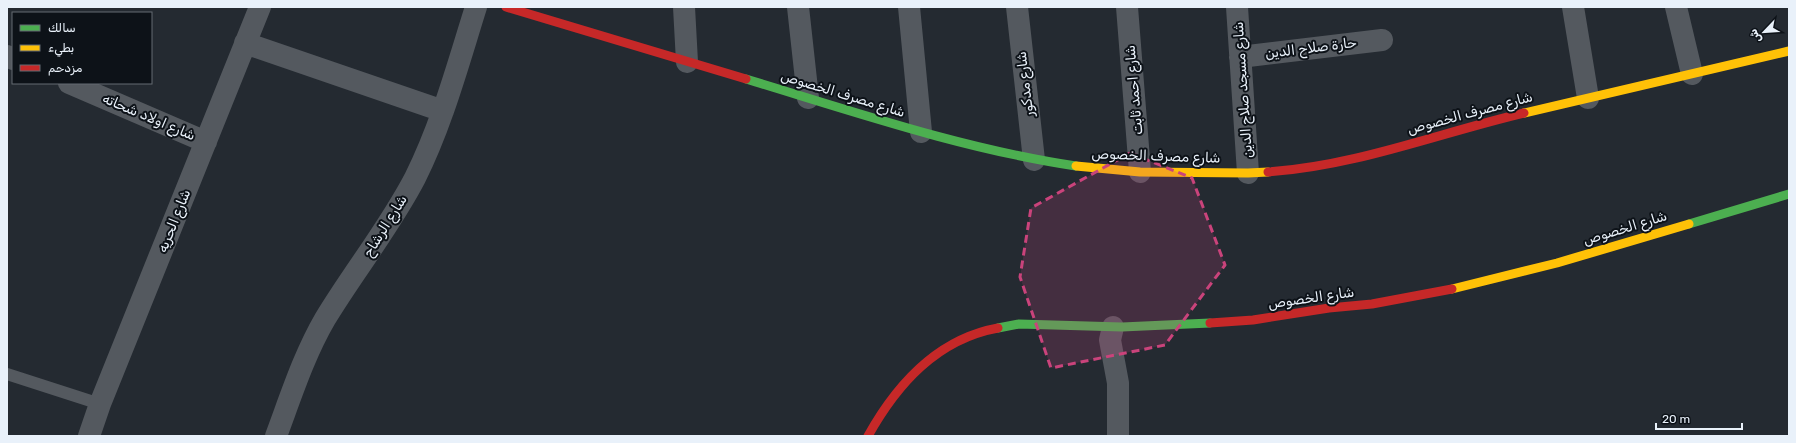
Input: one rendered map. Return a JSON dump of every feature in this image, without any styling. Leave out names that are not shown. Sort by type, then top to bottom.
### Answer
[{"type":"street","name":"شارع الحريه","points":[[89,436],[100,404],[260,7]]},
{"type":"street","name":"شارع الرشاح","points":[[276,436],[302,365],[325,319],[390,221],[415,178],[443,111],[476,7]]},
{"type":"street","name":"شارع مصرف الخصوص","points":[[506,7],[973,147],[1034,160],[1087,168],[1140,172],[1248,173],[1292,170],[1340,162],[1388,151],[1478,124],[1789,52]]},
{"type":"street","points":[[684,7],[686,62]]},
{"type":"street","points":[[798,7],[808,98]]},
{"type":"street","points":[[909,7],[921,132]]},
{"type":"street","name":"شارع مدكور","points":[[1017,7],[1034,160]]},
{"type":"street","name":"شارع احمد ثابت","points":[[1127,7],[1140,172]]},
{"type":"street","name":"شارع مسجد صلاح الدين","points":[[1237,7],[1248,173]]},
{"type":"street","points":[[1573,7],[1588,98]]},
{"type":"street","points":[[1676,7],[1692,74]]},
{"type":"street","name":"حارة صلاح الدين","points":[[1240,57],[1382,40]]},
{"type":"street","points":[[245,43],[443,111]]},
{"type":"street","name":"شارع اولاد شحاته","points":[[71,84],[206,142]]},
{"type":"street","name":"شارع الخصوص","points":[[868,436],[881,413],[904,381],[929,359],[957,342],[987,330],[1019,324],[1113,327],[1253,320],[1329,308],[1372,304],[1436,293],[1557,263],[1789,194]]},
{"type":"street","points":[[1113,327],[1110,340],[1118,383],[1118,436]]},
{"type":"lane","points":[[7,374],[100,404]]},
{"type":"highlighted area","points":[[1130,153],[1192,178],[1225,265],[1165,345],[1051,368],[1020,277],[1031,208]]},
{"type":"traffic: fast","points":[[746,79],[869,117],[951,140],[1034,159],[1076,166]]},
{"type":"traffic: fast","points":[[1689,224],[1789,194]]},
{"type":"traffic: fast","points":[[998,328],[1019,324],[1122,327],[1210,323]]},
{"type":"traffic: slow","points":[[1524,113],[1789,51]]},
{"type":"traffic: slow","points":[[1076,166],[1140,172],[1268,172]]},
{"type":"traffic: slow","points":[[1452,289],[1557,263],[1689,224]]},
{"type":"traffic: jam","points":[[506,7],[746,79]]},
{"type":"traffic: jam","points":[[1268,172],[1301,169],[1365,156],[1524,113]]},
{"type":"traffic: jam","points":[[1210,323],[1253,320],[1329,308],[1372,304],[1452,289]]},
{"type":"traffic: jam","points":[[868,436],[892,399],[921,367],[938,353],[956,342],[976,334],[998,328]]}]
